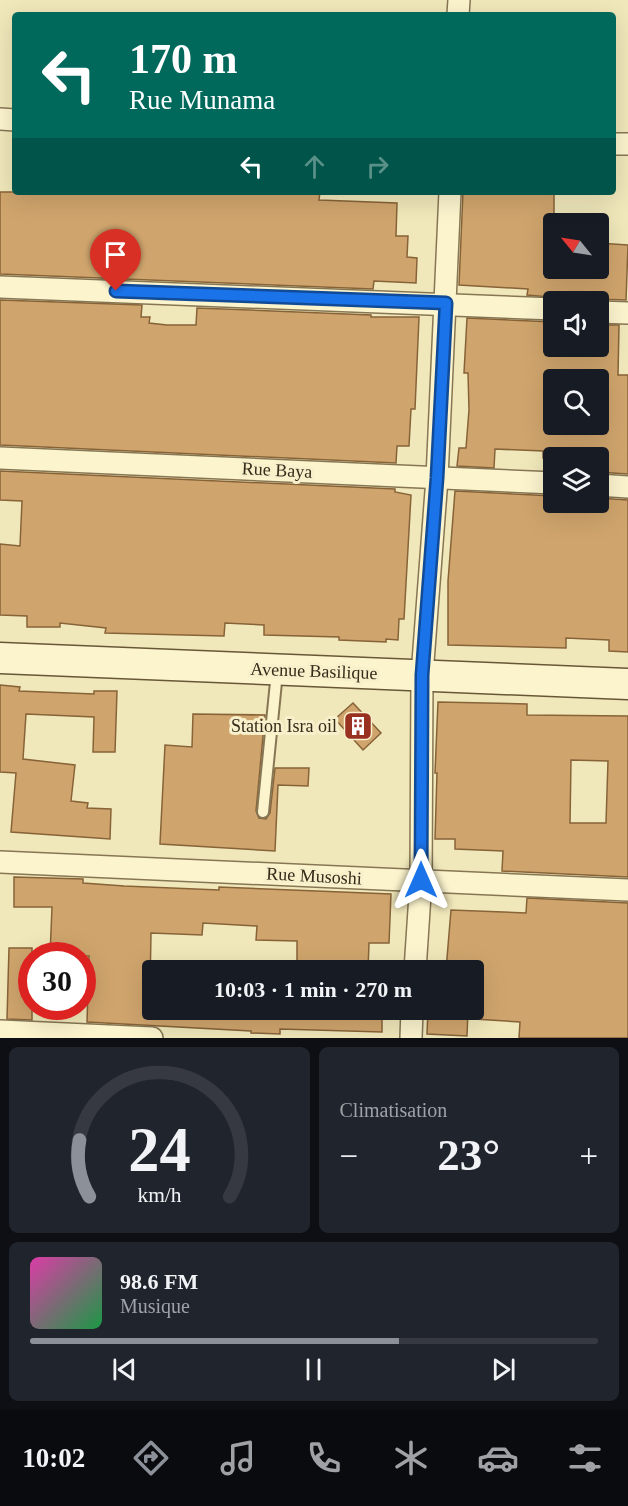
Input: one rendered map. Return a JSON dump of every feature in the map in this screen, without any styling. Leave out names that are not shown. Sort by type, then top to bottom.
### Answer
[{"type":"street","points":[[416,960],[421,880],[422,675],[437,478],[450,195]]},
{"type":"street","points":[[0,286],[543,308]]},
{"type":"street","points":[[609,312],[628,313]]},
{"type":"street","name":"Rue Baya","points":[[0,458],[543,483]]},
{"type":"street","points":[[609,485],[628,486]]},
{"type":"street","name":"Avenue Basilique","points":[[0,658],[628,684]]},
{"type":"street","name":"Rue Musoshi","points":[[0,862],[628,890]]},
{"type":"street","points":[[411,1038],[412,1020]]},
{"type":"street","points":[[0,1031],[152,1038]]},
{"type":"lane","points":[[263,812],[278,669]]},
{"type":"building","points":[[0,192],[12,192],[12,195],[320,195],[319,200],[397,203],[396,236],[408,236],[407,257],[417,258],[416,283],[374,281],[373,289],[0,274]]},
{"type":"building","points":[[463,195],[554,195],[554,213],[543,213],[543,279],[609,279],[609,244],[628,245],[626,300],[609,299],[609,291],[543,291],[543,296],[527,295],[528,289],[459,285]]},
{"type":"building","points":[[0,300],[142,305],[141,317],[150,317],[149,323],[167,325],[196,325],[197,308],[371,315],[371,317],[419,317],[415,409],[411,409],[409,446],[397,446],[396,463],[0,445]]},
{"type":"building","points":[[467,318],[543,321],[543,357],[609,357],[609,325],[619,325],[618,375],[628,375],[628,474],[609,473],[609,447],[543,447],[543,451],[495,449],[494,468],[457,466],[459,448],[466,448],[469,410],[468,373],[464,373]]},
{"type":"building","points":[[0,471],[395,489],[395,492],[411,495],[404,619],[399,619],[398,640],[386,639],[386,642],[339,640],[339,637],[264,635],[264,625],[225,623],[224,636],[105,633],[106,628],[60,623],[60,627],[27,627],[27,616],[0,615],[0,544],[20,546],[22,501],[0,500]]},
{"type":"building","points":[[455,491],[543,495],[543,513],[609,513],[609,499],[628,500],[628,652],[609,651],[609,640],[566,638],[566,648],[448,645],[448,581]]},
{"type":"building","points":[[0,685],[20,687],[19,691],[94,694],[94,691],[117,691],[115,752],[93,752],[94,717],[26,714],[23,759],[75,765],[71,801],[88,803],[87,808],[111,809],[110,839],[11,832],[16,773],[0,772]]},
{"type":"building","points":[[438,702],[527,704],[527,715],[628,716],[628,877],[502,871],[503,851],[455,849],[455,839],[435,839],[437,773],[435,773]],"holes":[[[571,760],[608,761],[606,823],[570,823]]]},
{"type":"building","name":"Station Isra oil","points":[[353,703],[381,733],[363,750],[335,719]]},
{"type":"building","points":[[193,714],[265,715],[256,811],[259,818],[266,819],[270,813],[275,768],[309,768],[308,786],[278,785],[275,851],[160,844],[165,745],[192,747]]},
{"type":"building","points":[[14,877],[83,879],[83,883],[124,886],[219,890],[219,887],[391,894],[389,943],[369,943],[368,960],[297,960],[297,941],[256,940],[257,926],[203,923],[202,935],[151,933],[151,960],[142,960],[142,1020],[382,1020],[382,1032],[280,1029],[280,1034],[87,1022],[87,1020],[96,1020],[96,942],[51,942],[52,907],[14,907]]},
{"type":"building","points":[[527,898],[628,903],[628,1038],[519,1038],[520,1022],[484,1020],[484,960],[447,960],[451,910],[526,913]]},
{"type":"building","points":[[9,948],[18,948],[18,1019],[7,1019]]},
{"type":"building","points":[[428,1020],[468,1020],[467,1036],[427,1034]]},
{"type":"place","name":"Station Isra oil","points":[[358,726]]},
{"type":"route","points":[[116,291],[446,303],[437,478],[422,675],[421,880]]}]
